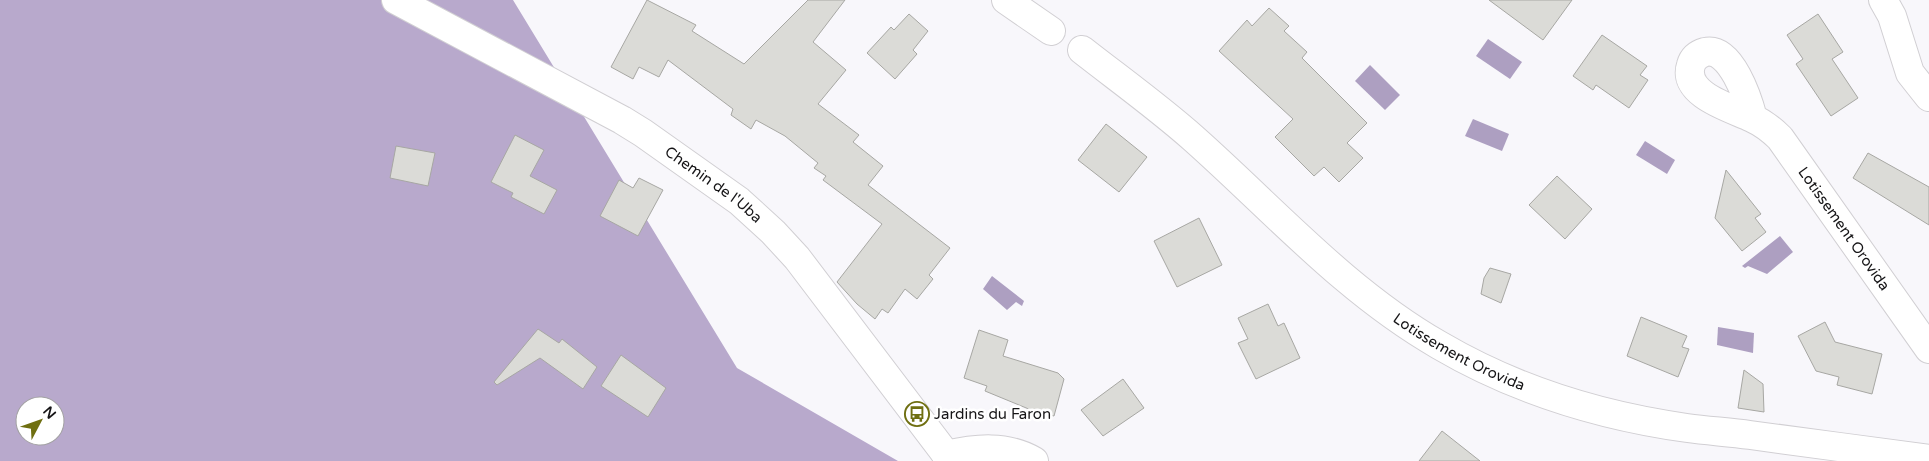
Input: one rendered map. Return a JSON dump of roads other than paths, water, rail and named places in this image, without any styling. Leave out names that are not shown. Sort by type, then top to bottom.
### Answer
[{"type":"street","name":"Chemin de l'Uba","points":[[396,0],[622,120],[643,133],[752,212],[797,258],[948,458]]},
{"type":"street","points":[[1006,0],[1051,31]]},
{"type":"street","points":[[1883,0],[1892,16],[1910,73],[1929,96]]},
{"type":"street","name":"Lotissement Orovida","points":[[1082,50],[1192,137],[1296,236],[1370,298],[1437,345],[1479,367],[1529,387],[1617,415],[1686,428],[1929,459]]},
{"type":"street","name":"Lotissement Orovida","points":[[1753,118],[1771,130],[1790,150],[1929,349]]},
{"type":"street","points":[[948,458],[967,450],[995,449],[1021,455],[1034,461]]},
{"type":"place","name":"Jardins du Faron","points":[[917,414]]}]
